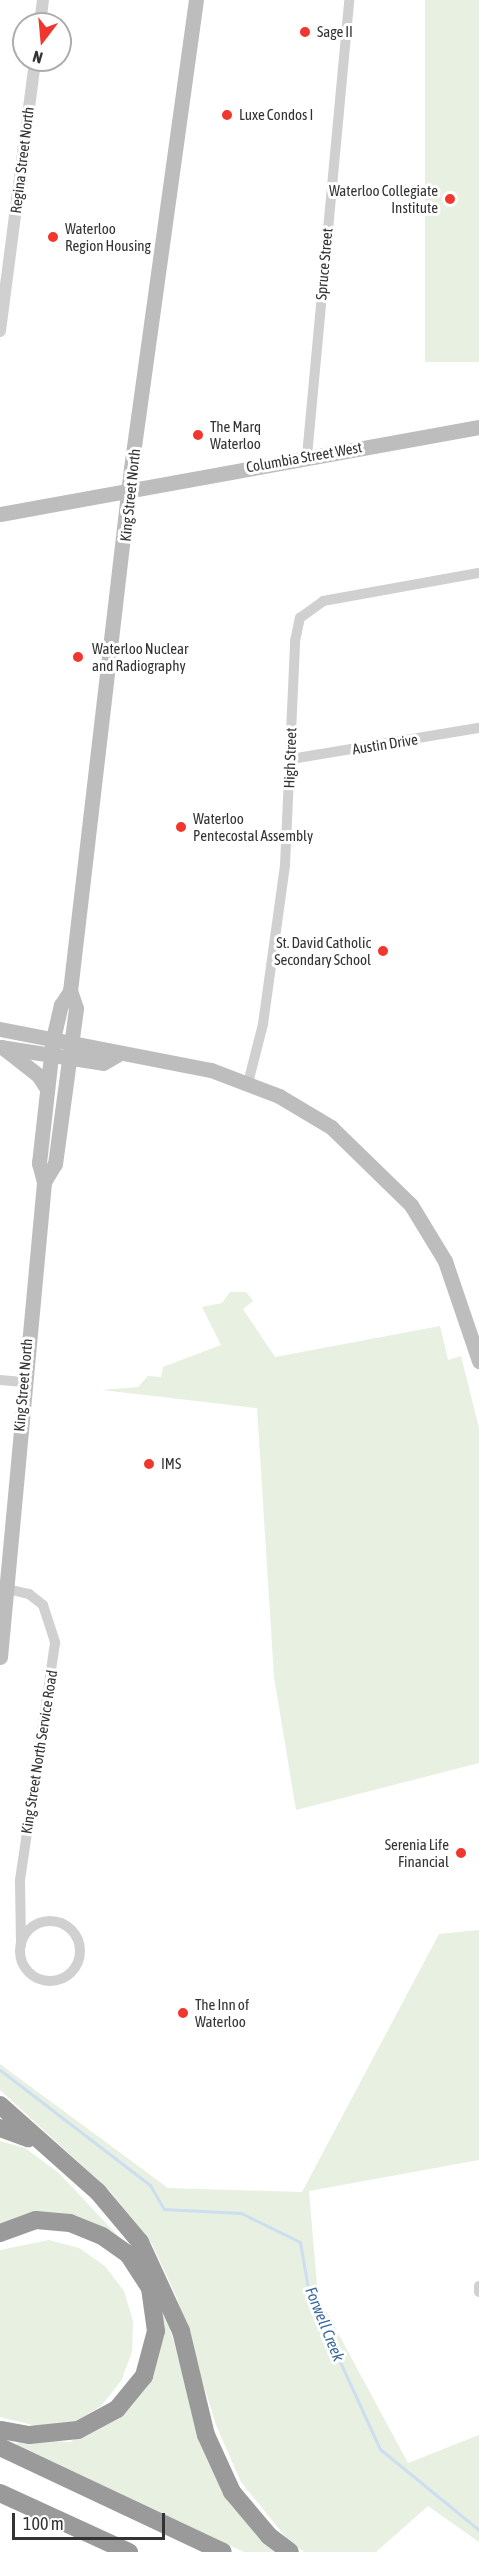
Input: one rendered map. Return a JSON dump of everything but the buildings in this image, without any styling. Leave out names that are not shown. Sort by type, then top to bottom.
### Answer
[{"type":"highway","points":[[0,2105],[60,2158],[140,2242],[181,2331],[206,2435],[232,2492],[269,2536],[290,2552]]},
{"type":"highway","points":[[0,2128],[29,2138],[60,2158]]},
{"type":"highway","points":[[0,2233],[36,2220],[70,2223],[102,2236],[128,2254],[150,2288],[156,2331],[144,2376],[117,2409],[78,2430],[29,2435],[0,2430]]},
{"type":"highway","points":[[0,2447],[223,2552]]},
{"type":"highway","points":[[0,2493],[129,2552]]},
{"type":"main road","name":"King Street North","points":[[0,1657],[2,1594],[44,1182],[39,1163],[47,1089],[53,1039],[70,991],[130,489],[196,0]]},
{"type":"main road","name":"Columbia Street West","points":[[0,514],[306,456],[479,427]]},
{"type":"main road","name":"King Street North","points":[[44,1182],[55,1164],[76,1008],[70,991]]},
{"type":"main road","points":[[0,1029],[105,1046],[117,1055],[211,1070],[248,1083],[341,1134],[411,1205],[445,1261],[479,1361]]},
{"type":"main road","points":[[1,1047],[103,1064],[117,1055]]},
{"type":"main road","points":[[1,1047],[38,1075],[47,1089]]},
{"type":"street","name":"Spruce Street","points":[[306,456],[349,0]]},
{"type":"street","name":"Regina Street North","points":[[0,331],[33,72]]},
{"type":"street","name":"High Street","points":[[248,1083],[263,1024],[285,864],[295,641],[304,611],[323,601],[479,573]]},
{"type":"street","name":"Austin Drive","points":[[291,759],[479,728]]},
{"type":"street","points":[[0,1380],[23,1382]]},
{"type":"street","name":"King Street North Service Road","points":[[2,1594],[29,1594],[43,1605],[55,1643],[20,1881],[21,1945],[26,1969],[45,1981],[66,1977],[81,1953],[69,1928],[50,1921],[32,1927],[21,1945]]},
{"type":"street","points":[[479,2286],[479,2292]]},
{"type":"green space","name":"Waterloo Collegiate Institute","points":[[425,0],[479,0],[479,362],[425,362]]},
{"type":"green space","points":[[230,1292],[246,1292],[253,1301],[243,1309],[275,1357],[440,1326],[448,1360],[461,1356],[479,1428],[479,1763],[296,1810],[274,1677],[257,1408],[102,1390],[138,1387],[148,1376],[161,1377],[163,1367],[221,1345],[202,1307],[222,1303]]},
{"type":"green space","points":[[479,1930],[479,2160],[309,2191],[318,2296],[408,2463],[479,2435],[479,2542],[428,2506],[376,2552],[304,2552],[288,2540],[241,2482],[216,2425],[177,2298],[152,2244],[110,2191],[0,2090],[0,2064],[168,2188],[302,2192],[439,1934]]},
{"type":"green space","points":[[0,2141],[25,2148],[59,2173],[134,2253],[69,2217],[0,2229]]},
{"type":"green space","points":[[49,2240],[79,2248],[105,2266],[124,2291],[133,2321],[132,2352],[121,2381],[101,2406],[75,2422],[45,2428],[0,2417],[0,2250]]},
{"type":"green space","points":[[160,2293],[202,2442],[282,2552],[244,2552],[16,2446],[19,2440],[70,2442],[128,2406]]},
{"type":"waterway","name":"Forwell Creek","points":[[0,2070],[150,2185],[164,2209],[241,2213],[300,2242],[309,2294],[380,2449],[479,2530]]},
{"type":"place","name":"Sage II","points":[[305,32]]},
{"type":"place","name":"Luxe Condos I","points":[[227,115]]},
{"type":"place","name":"Waterloo Collegiate Institute","points":[[450,199]]},
{"type":"place","name":"Waterloo Region Housing","points":[[53,237]]},
{"type":"place","name":"The Marq Waterloo","points":[[198,435]]},
{"type":"place","name":"Waterloo Nuclear and Radiography","points":[[78,657]]},
{"type":"place","name":"Waterloo Pentecostal Assembly","points":[[181,827]]},
{"type":"place","name":"St. David Catholic Secondary School","points":[[383,951]]},
{"type":"place","name":"IMS","points":[[149,1464]]},
{"type":"place","name":"Serenia Life Financial","points":[[461,1853]]},
{"type":"place","name":"The Inn of Waterloo","points":[[183,2013]]}]
